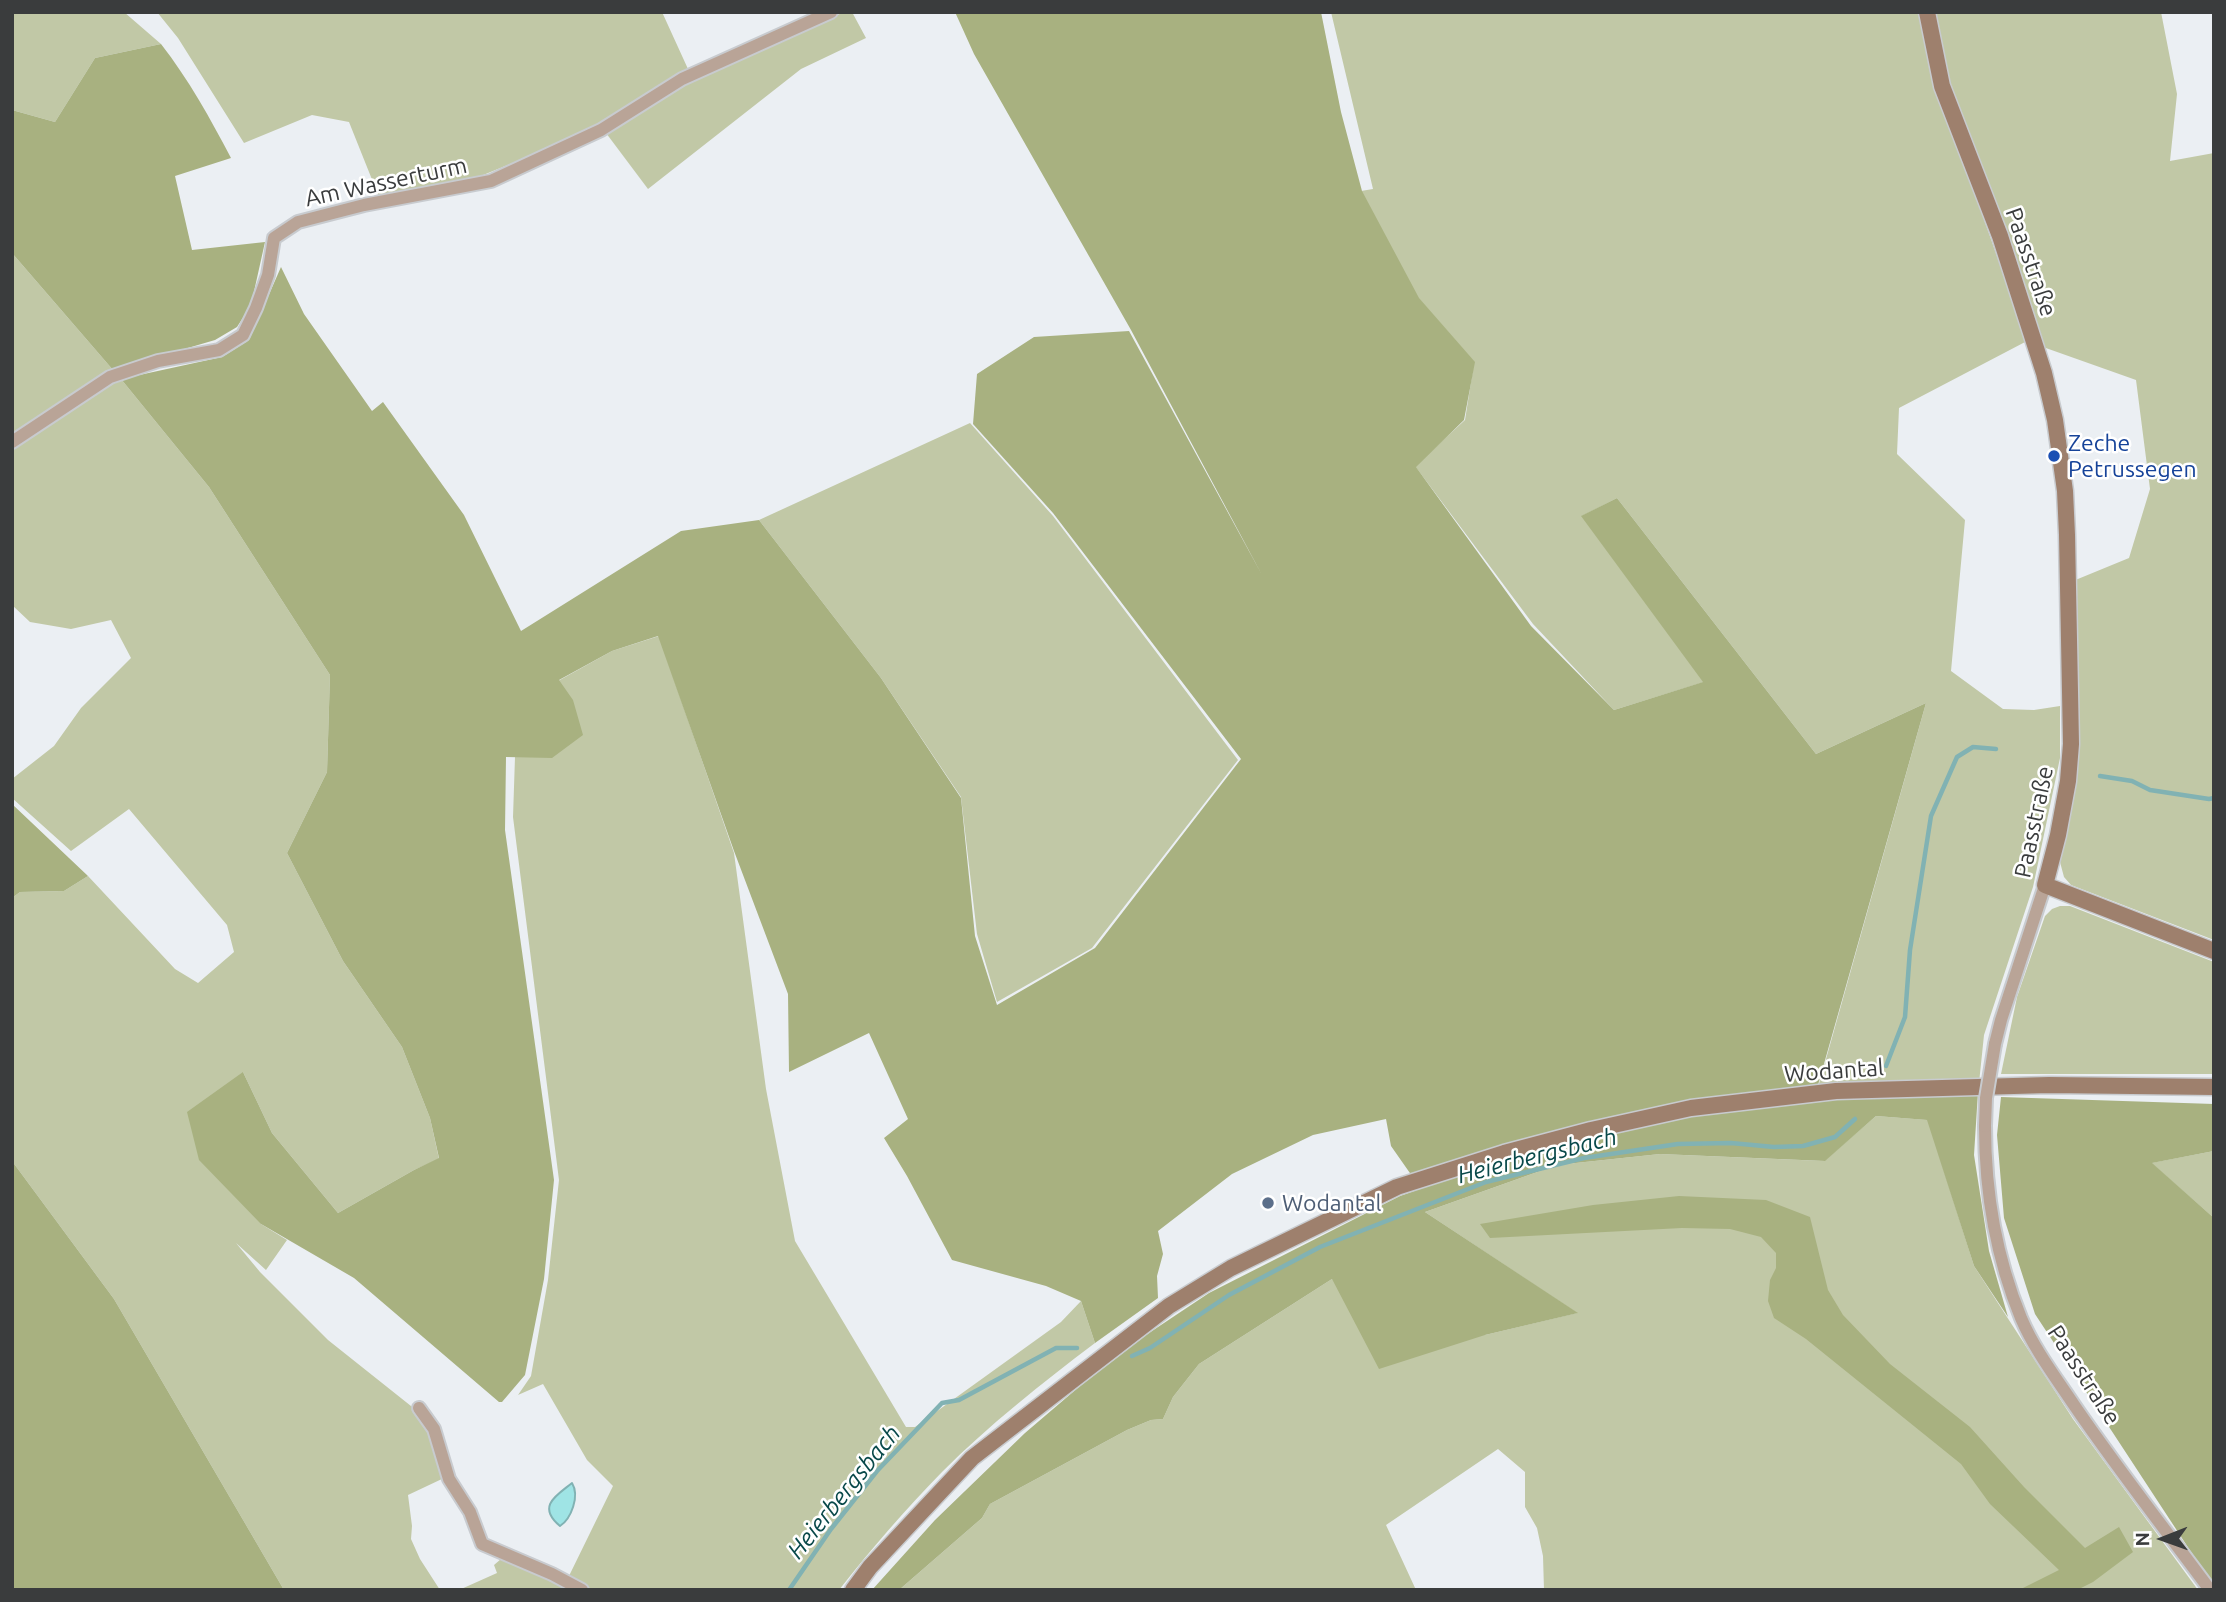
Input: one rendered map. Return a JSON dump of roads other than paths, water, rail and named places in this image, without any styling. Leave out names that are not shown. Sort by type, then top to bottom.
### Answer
[{"type":"main road","name":"Paasstraße","points":[[1927,12],[1942,86],[2000,236],[2044,373],[2056,420],[2065,491],[2071,744],[2068,781],[2045,885]]},
{"type":"main road","points":[[2045,885],[2214,951]]},
{"type":"main road","name":"Wodantal","points":[[853,1590],[870,1567],[972,1458],[1169,1306],[1231,1268],[1397,1187],[1591,1129],[1691,1108],[1836,1091],[2049,1085],[2214,1087]]},
{"type":"street","name":"Am Wasserturm","points":[[12,442],[110,377],[158,361],[219,350],[243,335],[268,275],[274,238],[298,222],[364,205],[491,181],[600,130],[682,79],[831,12]]},
{"type":"street","name":"Paasstraße","points":[[2045,885],[2001,1020],[1986,1098],[1985,1156],[1993,1222],[2005,1275],[2022,1322],[2055,1377],[2100,1443],[2210,1590]]},
{"type":"street","points":[[419,1408],[434,1429],[450,1479],[470,1512],[482,1544],[582,1590]]},
{"type":"water","points":[[572,1483],[575,1500],[568,1518],[560,1526],[553,1519],[549,1507],[555,1497]]},
{"type":"waterway","name":"Heierbergsbach","points":[[1886,1066],[1905,1017],[1910,950],[1931,816],[1957,757],[1973,747],[1996,749]]},
{"type":"waterway","name":"Heierbergsbach","points":[[2100,776],[2132,781],[2150,790],[2214,798]]},
{"type":"waterway","name":"Heierbergsbach","points":[[1132,1356],[1150,1348],[1229,1295],[1320,1247],[1486,1182],[1584,1158],[1678,1144],[1803,1146],[1835,1137],[1855,1119]]},
{"type":"waterway","name":"Heierbergsbach","points":[[789,1590],[831,1529],[877,1471],[942,1403],[959,1400],[1056,1348],[1077,1348]]},
{"type":"place","name":"Zeche Petrussegen","points":[[2054,456]]},
{"type":"place","name":"Wodantal","points":[[1268,1203]]}]
